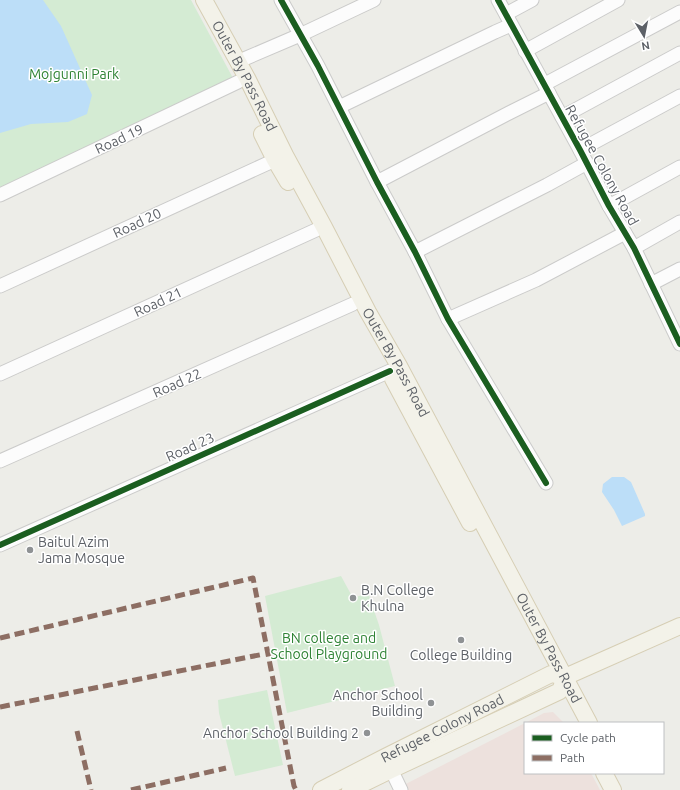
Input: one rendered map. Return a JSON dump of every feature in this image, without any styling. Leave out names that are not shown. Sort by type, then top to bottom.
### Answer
[{"type":"main road","name":"Outer By Pass Road","points":[[194,0],[238,82],[275,160],[316,230],[353,304],[559,681],[588,722]]},
{"type":"main road","name":"Outer By Pass Road","points":[[204,0],[368,312],[400,366],[559,681],[577,722]]},
{"type":"main road","name":"Refugee Colony Road","points":[[322,790],[388,763],[559,681],[680,626]]},
{"type":"main road","name":"Refugee Colony Road","points":[[350,790],[388,763]]},
{"type":"main road","points":[[605,774],[613,790]]},
{"type":"main road","points":[[616,774],[624,790]]},
{"type":"street","points":[[281,0],[339,106],[448,319],[546,483]]},
{"type":"street","points":[[237,62],[300,35],[374,0]]},
{"type":"street","name":"Refugee Colony Road","points":[[498,0],[609,206],[634,248],[679,337]]},
{"type":"street","points":[[339,106],[495,32],[532,0]]},
{"type":"street","points":[[525,51],[618,0]]},
{"type":"street","points":[[377,182],[509,113],[547,89],[680,12]]},
{"type":"street","points":[[562,117],[680,53]]},
{"type":"street","name":"Road 19","points":[[0,195],[238,82]]},
{"type":"street","points":[[580,150],[680,96]]},
{"type":"street","name":"Road 20","points":[[0,286],[275,160]]},
{"type":"street","points":[[415,252],[587,163]]},
{"type":"street","points":[[609,206],[680,167]]},
{"type":"street","points":[[634,248],[680,222]]},
{"type":"street","name":"Road 21","points":[[0,374],[316,230]]},
{"type":"street","points":[[448,319],[536,280],[625,233]]},
{"type":"street","points":[[651,284],[680,269]]},
{"type":"street","name":"Road 22","points":[[0,461],[353,304]]},
{"type":"street","name":"Road 23","points":[[0,545],[390,371]]},
{"type":"street","points":[[388,763],[401,790]]},
{"type":"shaded area","points":[[553,712],[563,722],[527,722],[544,713]]},
{"type":"shaded area","points":[[524,724],[524,774],[592,774],[600,790],[394,790]]},
{"type":"green space","name":"Mojgunni Park","points":[[0,0],[191,0],[234,80],[0,190]]},
{"type":"green space","name":"BN college and School Playground","points":[[341,576],[353,598],[368,593],[379,625],[395,686],[287,713],[265,596]]},
{"type":"green space","points":[[267,690],[283,765],[235,776],[219,713],[218,700]]},
{"type":"water","points":[[0,0],[43,0],[61,26],[92,95],[87,114],[68,122],[31,124],[0,133]]},
{"type":"water","points":[[612,477],[624,477],[631,482],[645,516],[622,526],[614,510],[602,492],[603,484]]},
{"type":"marked path","points":[[0,638],[253,578],[296,790]]},
{"type":"marked path","points":[[0,707],[264,654]]},
{"type":"marked path","points":[[77,731],[91,790]]},
{"type":"marked path","points":[[131,790],[226,768]]},
{"type":"cycle path","points":[[281,0],[318,66],[377,182],[415,252],[448,319],[546,483]]},
{"type":"cycle path","points":[[498,0],[609,206],[634,248],[680,344]]},
{"type":"cycle path","points":[[0,545],[390,371]]},
{"type":"place","name":"Baitul Azim Jama Mosque","points":[[30,550]]},
{"type":"place","name":"B.N College Khulna","points":[[353,598]]},
{"type":"place","name":"College Building","points":[[461,640]]},
{"type":"place","name":"Anchor School Building","points":[[431,703]]},
{"type":"place","name":"Anchor School Building 2","points":[[367,733]]}]
